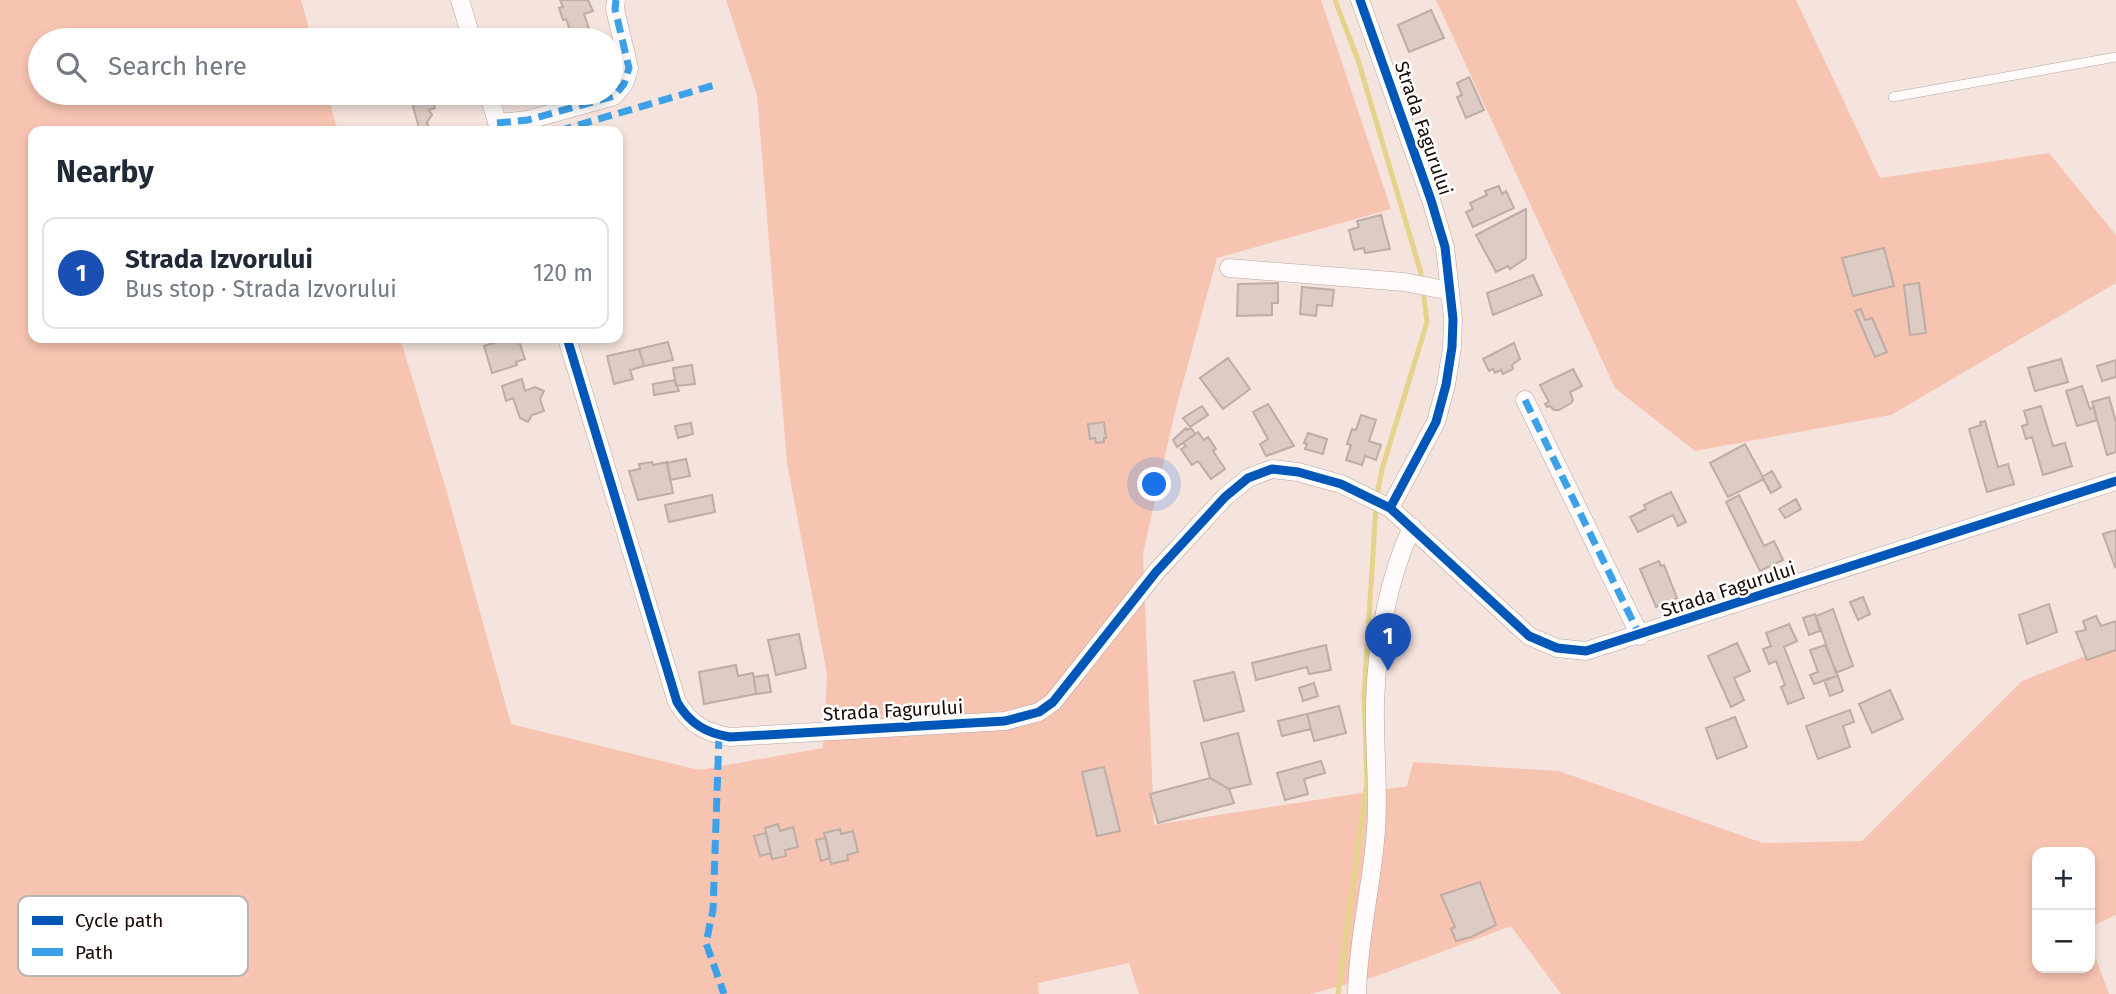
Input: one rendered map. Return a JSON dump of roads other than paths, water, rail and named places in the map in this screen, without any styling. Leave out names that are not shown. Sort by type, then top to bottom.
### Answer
[{"type":"street","points":[[460,0],[468,28]]},
{"type":"street","points":[[616,0],[615,9],[620,28]]},
{"type":"street","name":"Strada Fagurului","points":[[1360,0],[1431,200],[1445,247],[1450,291],[1452,347],[1436,422],[1381,503]]},
{"type":"street","points":[[623,43],[629,68],[623,86]]},
{"type":"street","points":[[492,105],[499,126]]},
{"type":"street","points":[[503,126],[582,105]]},
{"type":"street","points":[[1229,268],[1423,286],[1450,291]]},
{"type":"street","name":"Strada Fagurului","points":[[569,343],[677,702],[685,716],[698,727],[730,737],[1005,721],[1039,712],[1053,702],[1169,557],[1225,496],[1248,478],[1272,469],[1298,472],[1341,484],[1381,503],[1412,527],[1529,636],[1557,648],[1586,652],[2116,481]]},
{"type":"street","points":[[1525,400],[1640,636]]},
{"type":"street","points":[[1357,994],[1357,973],[1369,901],[1376,828],[1375,703],[1381,634],[1396,568],[1412,527]]},
{"type":"lane","points":[[1893,97],[2116,57]]},
{"type":"waterway","points":[[1335,0],[1358,60],[1421,273],[1427,322],[1382,469],[1377,496]]},
{"type":"waterway","points":[[1338,994],[1367,781],[1364,696],[1376,506]]},
{"type":"place","name":"Strada Izvorului","points":[[1388,671]]}]
